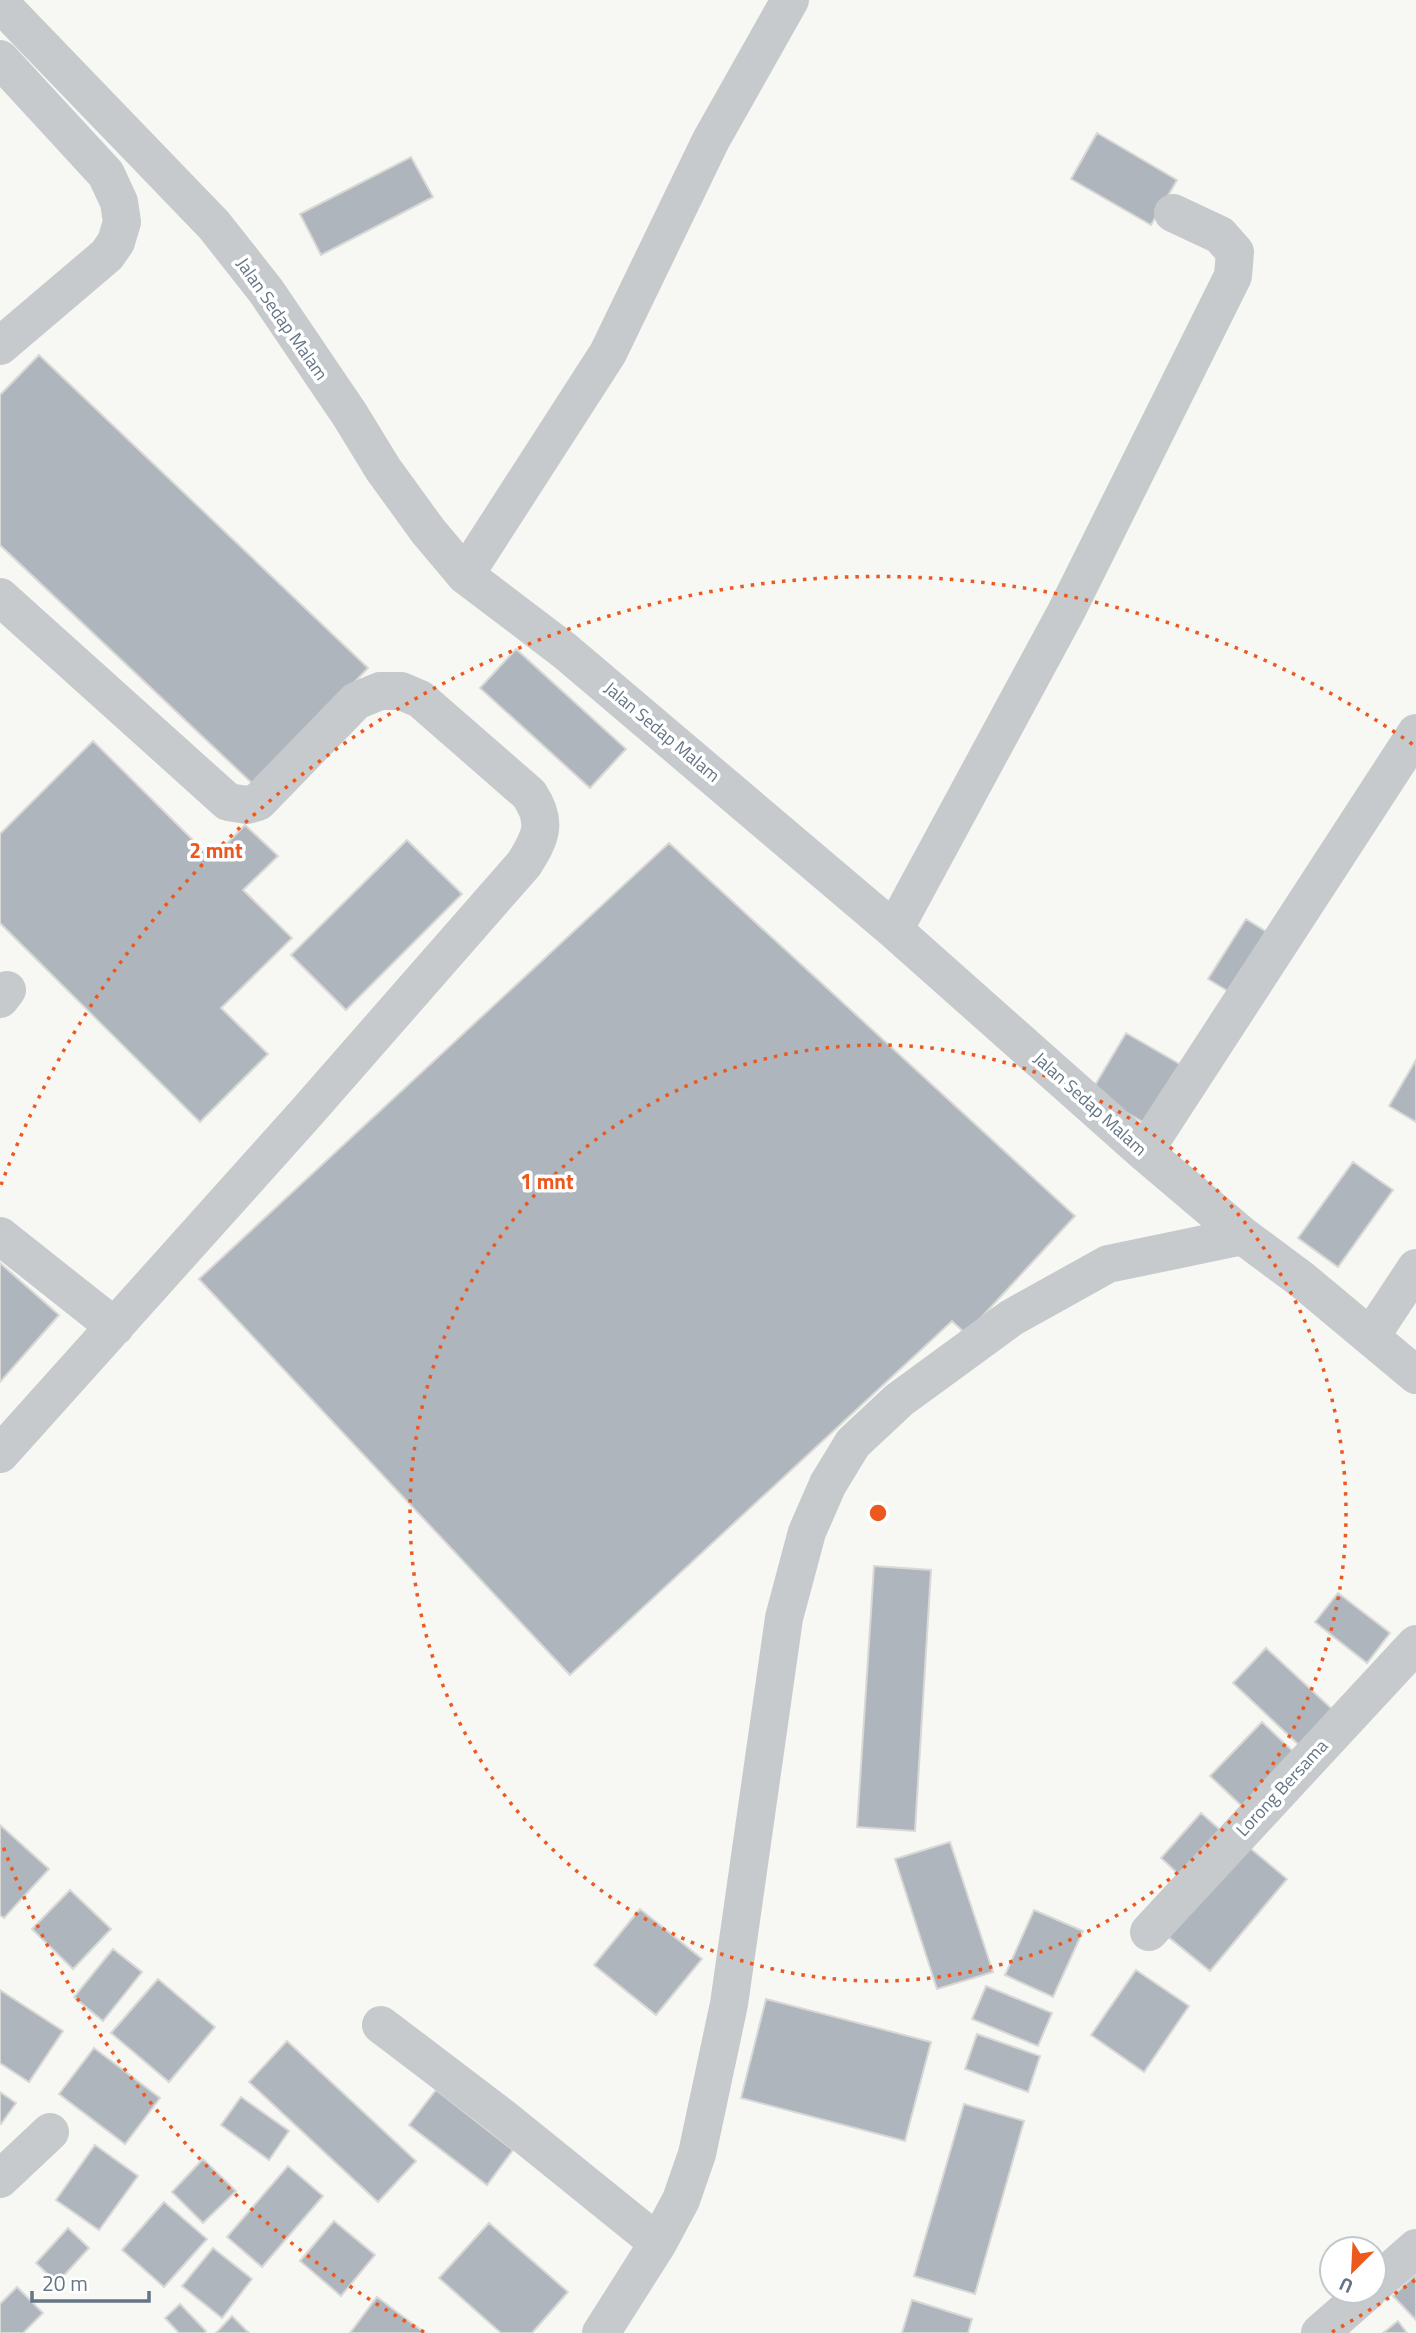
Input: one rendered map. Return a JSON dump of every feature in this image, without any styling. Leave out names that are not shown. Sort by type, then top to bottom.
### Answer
[{"type":"street","points":[[465,575],[608,353],[711,140],[790,0]]},
{"type":"street","name":"Jalan Sedap Malam","points":[[0,3],[214,225],[266,291],[383,469],[428,531],[465,575],[565,651],[894,930],[1144,1152],[1243,1236],[1301,1279],[1416,1375]]},
{"type":"street","points":[[0,59],[106,174],[119,202],[122,222],[116,242],[107,255],[0,346]]},
{"type":"street","points":[[894,930],[1066,612],[1233,276],[1235,252],[1220,235],[1173,212]]},
{"type":"street","points":[[0,597],[228,802],[247,805],[258,802],[356,701],[380,691],[401,691],[420,699],[528,794],[538,809],[541,825],[536,844],[524,864],[306,1113],[0,1454]]},
{"type":"street","points":[[1144,1152],[1416,733]]},
{"type":"street","points":[[0,1236],[115,1327]]},
{"type":"street","points":[[601,2333],[659,2243],[681,2200],[697,2154],[729,2004],[784,1618],[807,1532],[828,1484],[853,1443],[899,1400],[1011,1318],[1108,1264],[1243,1236]]},
{"type":"street","points":[[1371,1336],[1416,1268]]},
{"type":"street","name":"Lorong Bersama","points":[[1149,1932],[1416,1644]]},
{"type":"street","points":[[380,2025],[502,2117],[659,2243]]},
{"type":"street","points":[[0,2179],[50,2132]]},
{"type":"street","points":[[1388,2273],[1416,2248]]},
{"type":"street","points":[[1320,2333],[1352,2305]]},
{"type":"building","points":[[1097,133],[1177,180],[1151,225],[1071,179]]},
{"type":"building","points":[[411,157],[433,197],[321,255],[300,214]]},
{"type":"building","points":[[39,355],[368,668],[255,786],[0,545],[0,395]]},
{"type":"building","points":[[516,649],[626,749],[590,788],[480,688]]},
{"type":"building","points":[[93,741],[212,859],[245,825],[278,856],[243,890],[292,938],[221,1008],[268,1054],[200,1122],[0,923],[0,834]]},
{"type":"building","points":[[407,840],[462,894],[346,1010],[291,955]]},
{"type":"building","points":[[669,843],[1075,1216],[966,1334],[952,1321],[570,1675],[199,1279]]},
{"type":"building","points":[[1246,919],[1278,939],[1241,999],[1208,979]]},
{"type":"building","points":[[1126,1033],[1183,1066],[1148,1125],[1091,1092]]},
{"type":"building","points":[[1416,1060],[1416,1122],[1389,1106]]},
{"type":"building","points":[[1353,1162],[1393,1190],[1338,1267],[1298,1238]]},
{"type":"building","points":[[0,1263],[59,1315],[0,1382]]},
{"type":"building","points":[[874,1566],[931,1570],[915,1831],[857,1827]]},
{"type":"building","points":[[1338,1593],[1390,1633],[1367,1663],[1315,1622]]},
{"type":"building","points":[[1266,1648],[1333,1710],[1300,1746],[1233,1683]]},
{"type":"building","points":[[1262,1722],[1299,1757],[1247,1811],[1210,1776]]},
{"type":"building","points":[[1201,1813],[1226,1835],[1185,1880],[1161,1858]]},
{"type":"building","points":[[0,1825],[49,1869],[4,1918],[0,1915]]},
{"type":"building","points":[[950,1842],[993,1972],[937,1989],[895,1859]]},
{"type":"building","points":[[1244,1843],[1287,1879],[1210,1971],[1166,1935]]},
{"type":"building","points":[[70,1890],[111,1929],[73,1969],[32,1929]]},
{"type":"building","points":[[640,1909],[702,1959],[656,2015],[594,1965]]},
{"type":"building","points":[[1034,1910],[1083,1931],[1053,1997],[1005,1975]]},
{"type":"building","points":[[113,1949],[142,1972],[103,2021],[74,1997]]},
{"type":"building","points":[[1136,1970],[1189,2006],[1144,2072],[1091,2035]]},
{"type":"building","points":[[158,1979],[215,2027],[169,2082],[111,2033]]},
{"type":"building","points":[[986,1986],[1052,2013],[1038,2046],[972,2019]]},
{"type":"building","points":[[0,1990],[63,2031],[29,2082],[0,2063]]},
{"type":"building","points":[[766,1999],[931,2042],[905,2141],[741,2098]]},
{"type":"building","points":[[977,2034],[1040,2056],[1028,2092],[965,2069]]},
{"type":"building","points":[[287,2041],[416,2161],[378,2202],[249,2082]]},
{"type":"building","points":[[94,2048],[160,2098],[125,2144],[59,2094]]},
{"type":"building","points":[[436,2090],[513,2150],[487,2185],[409,2125]]},
{"type":"building","points":[[0,2092],[16,2103],[1,2124],[0,2123]]},
{"type":"building","points":[[241,2097],[289,2131],[269,2160],[221,2125]]},
{"type":"building","points":[[964,2104],[1024,2121],[975,2294],[914,2276]]},
{"type":"building","points":[[95,2145],[138,2176],[99,2230],[56,2200]]},
{"type":"building","points":[[203,2159],[236,2191],[203,2223],[172,2192]]},
{"type":"building","points":[[288,2166],[323,2196],[262,2267],[227,2237]]},
{"type":"building","points":[[164,2202],[207,2239],[164,2287],[122,2250]]},
{"type":"building","points":[[334,2221],[375,2255],[341,2296],[300,2261]]},
{"type":"building","points":[[489,2223],[568,2292],[532,2333],[501,2333],[439,2278]]},
{"type":"building","points":[[68,2228],[89,2248],[57,2283],[36,2263]]},
{"type":"building","points":[[213,2248],[252,2279],[222,2318],[182,2286]]},
{"type":"building","points":[[1416,2274],[1416,2320],[1393,2296]]},
{"type":"building","points":[[17,2287],[43,2313],[23,2333],[0,2333],[0,2304]]},
{"type":"building","points":[[377,2297],[425,2333],[350,2333]]},
{"type":"building","points":[[912,2300],[972,2319],[968,2333],[902,2333]]},
{"type":"building","points":[[180,2304],[206,2331],[204,2333],[179,2333],[165,2318]]},
{"type":"building","points":[[232,2316],[249,2333],[216,2333]]},
{"type":"building","points":[[1398,2321],[1407,2333],[1383,2333]]}]
